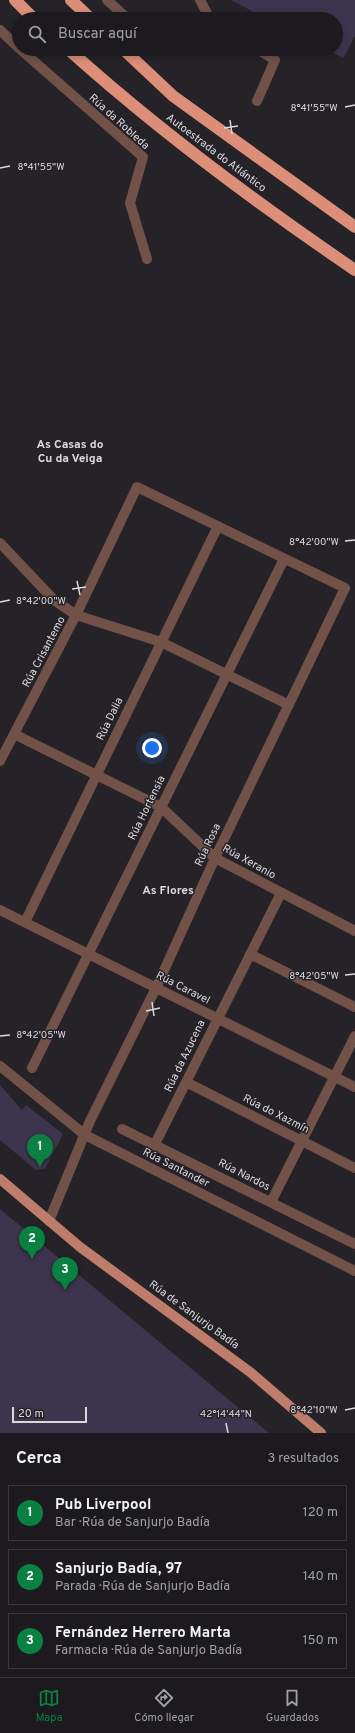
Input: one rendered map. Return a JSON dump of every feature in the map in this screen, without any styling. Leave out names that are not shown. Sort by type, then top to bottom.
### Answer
[{"type":"highway","points":[[15,0],[27,12]]},
{"type":"highway","points":[[71,0],[84,12]]},
{"type":"highway","name":"Autoestrada do Atlántico","points":[[76,56],[117,93],[214,171],[355,270]]},
{"type":"highway","name":"Autoestrada do Atlántico","points":[[130,56],[173,96],[355,227]]},
{"type":"main road","name":"Rúa de Sanjurjo Badía","points":[[0,1179],[80,1247],[250,1372],[321,1433]]},
{"type":"street","points":[[107,0],[120,12]]},
{"type":"street","points":[[200,0],[206,12]]},
{"type":"street","name":"Rúa da Robleda","points":[[0,30],[12,42]]},
{"type":"street","name":"Rúa da Robleda","points":[[27,56],[143,157],[130,203],[147,259]]},
{"type":"street","points":[[257,101],[275,60],[268,56]]},
{"type":"street","name":"Rúa Crisantemo","points":[[0,762],[76,615],[137,487],[218,526]]},
{"type":"street","points":[[218,526],[284,559]]},
{"type":"street","name":"Rúa Dalia","points":[[25,922],[218,526]]},
{"type":"street","points":[[0,543],[54,600],[76,615],[161,642],[289,705]]},
{"type":"street","name":"Rúa Rosa","points":[[85,1135],[90,1121],[156,988],[215,858],[345,588],[284,559]]},
{"type":"street","name":"Rúa Hortensia","points":[[32,1068],[284,559]]},
{"type":"street","name":"Rúa Xeranio","points":[[14,734],[161,807],[215,858],[355,931]]},
{"type":"street","name":"Rúa da Azucena","points":[[155,1144],[281,893]]},
{"type":"street","name":"Rúa Caravel","points":[[0,910],[355,1087]]},
{"type":"street","points":[[250,954],[355,1007]]},
{"type":"street","points":[[271,1202],[355,1036]]},
{"type":"street","name":"Rúa Santander","points":[[0,1066],[85,1135],[355,1271]]},
{"type":"street","name":"Rúa do Xazmín","points":[[186,1082],[355,1168]]},
{"type":"street","name":"Rúa Nardos","points":[[122,1129],[355,1244]]},
{"type":"street","points":[[49,1221],[85,1135]]},
{"type":"building","points":[[231,0],[355,0],[355,36],[343,58],[339,56],[343,56],[343,12],[254,12]]},
{"type":"building","points":[[0,1085],[22,1110],[26,1105],[63,1134],[45,1169],[36,1170],[0,1140]]},
{"type":"building","points":[[0,1209],[229,1400],[269,1433],[0,1433]]},
{"type":"place","name":"Pub Liverpool","points":[[40,1167]]},
{"type":"place","name":"Sanjurjo Badía, 97","points":[[32,1259]]},
{"type":"place","name":"Fernández Herrero Marta","points":[[65,1290]]},
{"type":"district","name":"As Casas do Cu da Veiga","points":[[70,452]]},
{"type":"district","name":"As Flores","points":[[168,891]]}]
